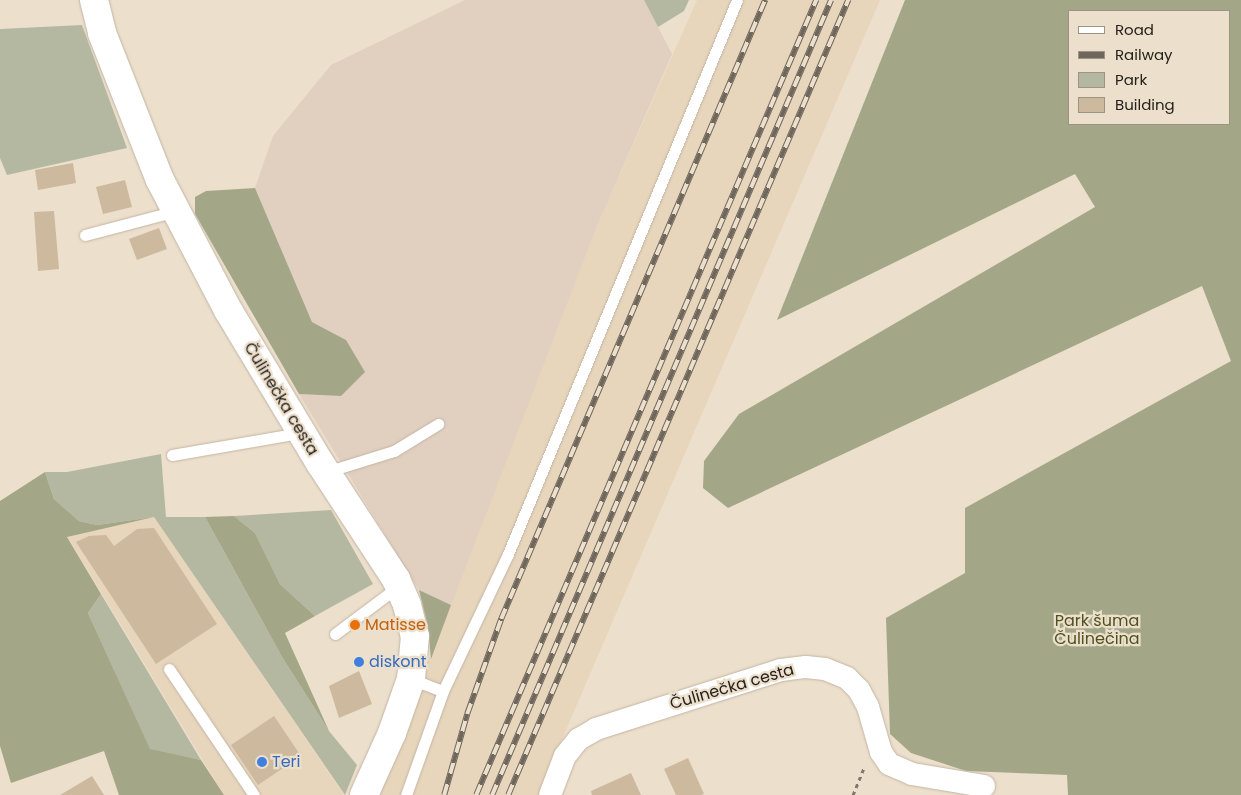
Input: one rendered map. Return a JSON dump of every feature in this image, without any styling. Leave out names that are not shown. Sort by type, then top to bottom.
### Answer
[{"type":"street","name":"Čulinečka cesta","points":[[94,0],[102,34],[130,108],[176,211],[228,310],[326,472],[399,586],[415,636],[411,679],[392,733],[364,795]]},
{"type":"street","name":"Čulinečka cesta","points":[[550,795],[566,756],[578,739],[596,729],[781,670],[806,667],[825,669],[847,678],[859,690],[868,707],[881,752],[889,764],[912,774],[984,786]]},
{"type":"lane","points":[[406,795],[443,691],[508,554],[737,0]]},
{"type":"lane","points":[[85,235],[176,211]]},
{"type":"lane","points":[[326,472],[394,451],[438,424]]},
{"type":"lane","points":[[172,455],[302,432]]},
{"type":"lane","points":[[335,634],[399,586]]},
{"type":"lane","points":[[169,669],[254,795]]},
{"type":"lane","points":[[411,679],[443,691]]},
{"type":"shaded area","points":[[465,0],[644,0],[672,54],[595,231],[451,605],[419,590],[299,394],[341,396],[346,340],[312,322],[255,188],[273,136],[331,65]]},
{"type":"shaded area","points":[[697,0],[880,0],[538,795],[376,795],[595,231]]},
{"type":"shaded area","points":[[154,517],[344,795],[224,795],[67,536]]},
{"type":"green space","points":[[644,0],[689,0],[684,11],[658,27]]},
{"type":"green space","name":"Park šuma Čulinečina","points":[[905,0],[1241,0],[1241,795],[1068,795],[1067,775],[966,771],[911,753],[890,734],[886,618],[965,573],[965,508],[1231,361],[1202,286],[728,508],[703,488],[704,461],[739,414],[1095,207],[1075,174],[777,320]]},
{"type":"green space","points":[[82,25],[127,148],[7,175],[0,158],[0,29]]},
{"type":"green space","points":[[255,188],[312,322],[346,340],[365,372],[341,396],[299,394],[195,214],[195,197],[206,191]]},
{"type":"green space","points":[[161,454],[166,517],[205,517],[282,657],[329,731],[357,765],[345,795],[154,517],[97,525],[79,521],[54,499],[45,472],[67,472]]},
{"type":"green space","points":[[45,472],[54,499],[79,521],[97,525],[154,517],[67,537],[101,594],[88,613],[150,749],[201,760],[224,795],[119,795],[104,751],[11,783],[0,746],[0,501]]},
{"type":"green space","points":[[331,510],[373,584],[315,616],[280,584],[255,533],[234,516]]},
{"type":"green space","points":[[234,516],[255,533],[280,584],[315,616],[285,633],[329,731],[282,657],[205,517]]},
{"type":"green space","points":[[419,590],[451,605],[431,659],[428,627]]},
{"type":"green space","points":[[101,594],[201,760],[150,750],[88,613]]},
{"type":"building","points":[[73,163],[76,183],[38,190],[35,170]]},
{"type":"building","points":[[125,180],[132,207],[103,214],[96,187]]},
{"type":"building","points":[[54,211],[59,269],[38,271],[34,212]]},
{"type":"building","points":[[159,228],[167,249],[137,260],[129,239]]},
{"type":"building","points":[[154,528],[217,624],[156,664],[76,542],[89,536],[106,535],[114,546],[137,529]]},
{"type":"building","points":[[359,671],[372,704],[339,718],[329,686]]},
{"type":"building","points":[[274,716],[301,756],[258,785],[231,745]]},
{"type":"building","points":[[688,758],[704,794],[676,795],[664,769]]},
{"type":"building","points":[[631,773],[641,795],[592,795],[591,791]]},
{"type":"building","points":[[92,776],[104,795],[60,795]]},
{"type":"railway","points":[[444,795],[467,714],[501,619],[765,0]]},
{"type":"railway","points":[[476,795],[816,0]]},
{"type":"railway","points":[[492,795],[831,0]]},
{"type":"railway","points":[[508,795],[848,0]]},
{"type":"place","name":"Matisse","points":[[355,625]]},
{"type":"place","name":"diskont","points":[[359,662]]},
{"type":"place","name":"Teri","points":[[262,762]]}]
